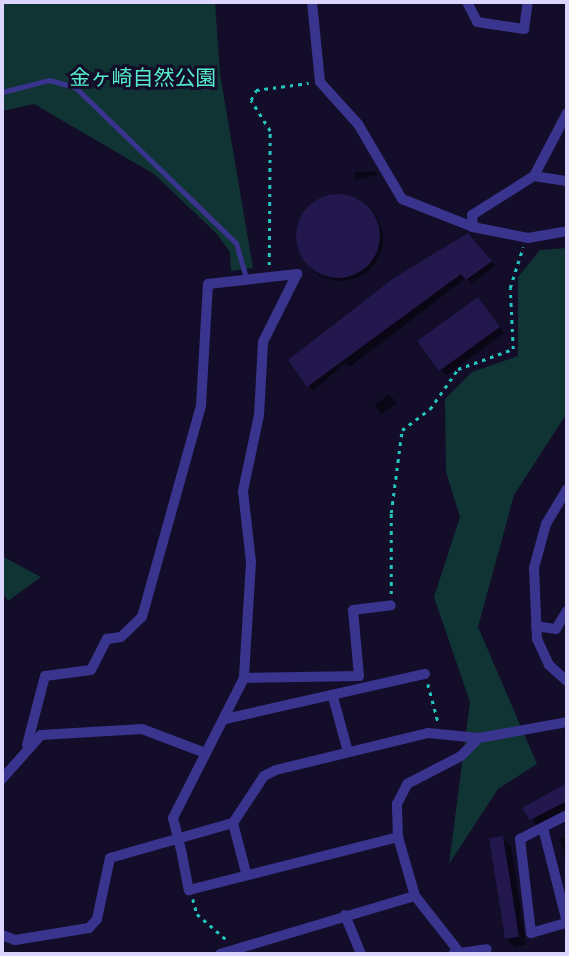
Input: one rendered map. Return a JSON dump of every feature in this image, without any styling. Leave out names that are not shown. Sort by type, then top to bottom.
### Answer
[{"type":"street","points":[[312,2],[320,82],[358,124],[402,199],[473,227],[528,238],[567,230]]},
{"type":"street","points":[[467,2],[477,22],[524,29],[528,2]]},
{"type":"street","points":[[473,227],[472,215],[534,176],[567,113]]},
{"type":"street","points":[[534,176],[567,181]]},
{"type":"street","points":[[2,779],[27,744],[45,676],[91,670],[107,639],[121,637],[142,617],[201,405],[208,284],[269,273],[296,274],[263,342],[259,415],[243,491],[251,562],[244,678],[225,719],[203,752],[173,818],[189,890],[246,873],[398,836]]},
{"type":"street","points":[[567,489],[547,524],[534,568],[536,626],[549,665],[567,681]]},
{"type":"street","points":[[244,678],[359,676],[353,610],[391,606]]},
{"type":"street","points":[[536,626],[556,629],[567,611]]},
{"type":"street","points":[[225,719],[333,697],[425,674]]},
{"type":"street","points":[[333,697],[348,752]]},
{"type":"street","points":[[2,935],[15,940],[89,928],[97,919],[110,858],[233,823],[264,776],[348,752],[441,733],[479,738],[567,722]]},
{"type":"street","points":[[27,744],[41,735],[142,729],[203,752]]},
{"type":"street","points":[[479,738],[461,756],[407,784],[397,804],[398,836],[415,896],[456,954],[487,949]]},
{"type":"street","points":[[543,828],[567,922],[531,933],[520,839],[567,815]]},
{"type":"street","points":[[233,823],[246,873]]},
{"type":"street","points":[[220,954],[415,896]]},
{"type":"street","points":[[345,915],[361,954]]},
{"type":"lane","points":[[2,92],[50,80],[75,87],[236,243],[246,277]]},
{"type":"path","points":[[269,273],[270,131],[251,100],[256,90],[320,82]]},
{"type":"path","points":[[391,606],[391,513],[402,430],[430,409],[458,369],[513,349],[510,288],[514,262],[528,238]]},
{"type":"path","points":[[425,674],[441,733]]},
{"type":"path","points":[[189,890],[197,914],[237,948]]},
{"type":"green space","name":"金ヶ崎自然公園","points":[[2,2],[215,2],[220,74],[253,268],[231,271],[230,252],[216,233],[154,174],[34,104],[2,111]]},
{"type":"green space","points":[[567,248],[567,413],[514,495],[478,627],[537,764],[498,789],[449,864],[470,702],[434,597],[460,517],[446,472],[445,399],[472,372],[518,356],[518,277],[540,250]]},
{"type":"green space","points":[[2,556],[41,577],[8,601],[2,592]]},
{"type":"building","points":[[330,194],[346,194],[362,201],[373,212],[380,228],[377,252],[368,266],[346,278],[330,278],[314,271],[303,260],[296,244],[296,228],[303,212],[314,201]]},
{"type":"building","points":[[468,233],[492,261],[466,280],[461,274],[307,387],[288,360],[394,278]]},
{"type":"building","points":[[478,297],[500,327],[439,371],[417,341]]},
{"type":"building","points":[[567,783],[567,801],[530,820],[522,808]]},
{"type":"building","points":[[503,836],[519,937],[505,939],[489,838]]}]
